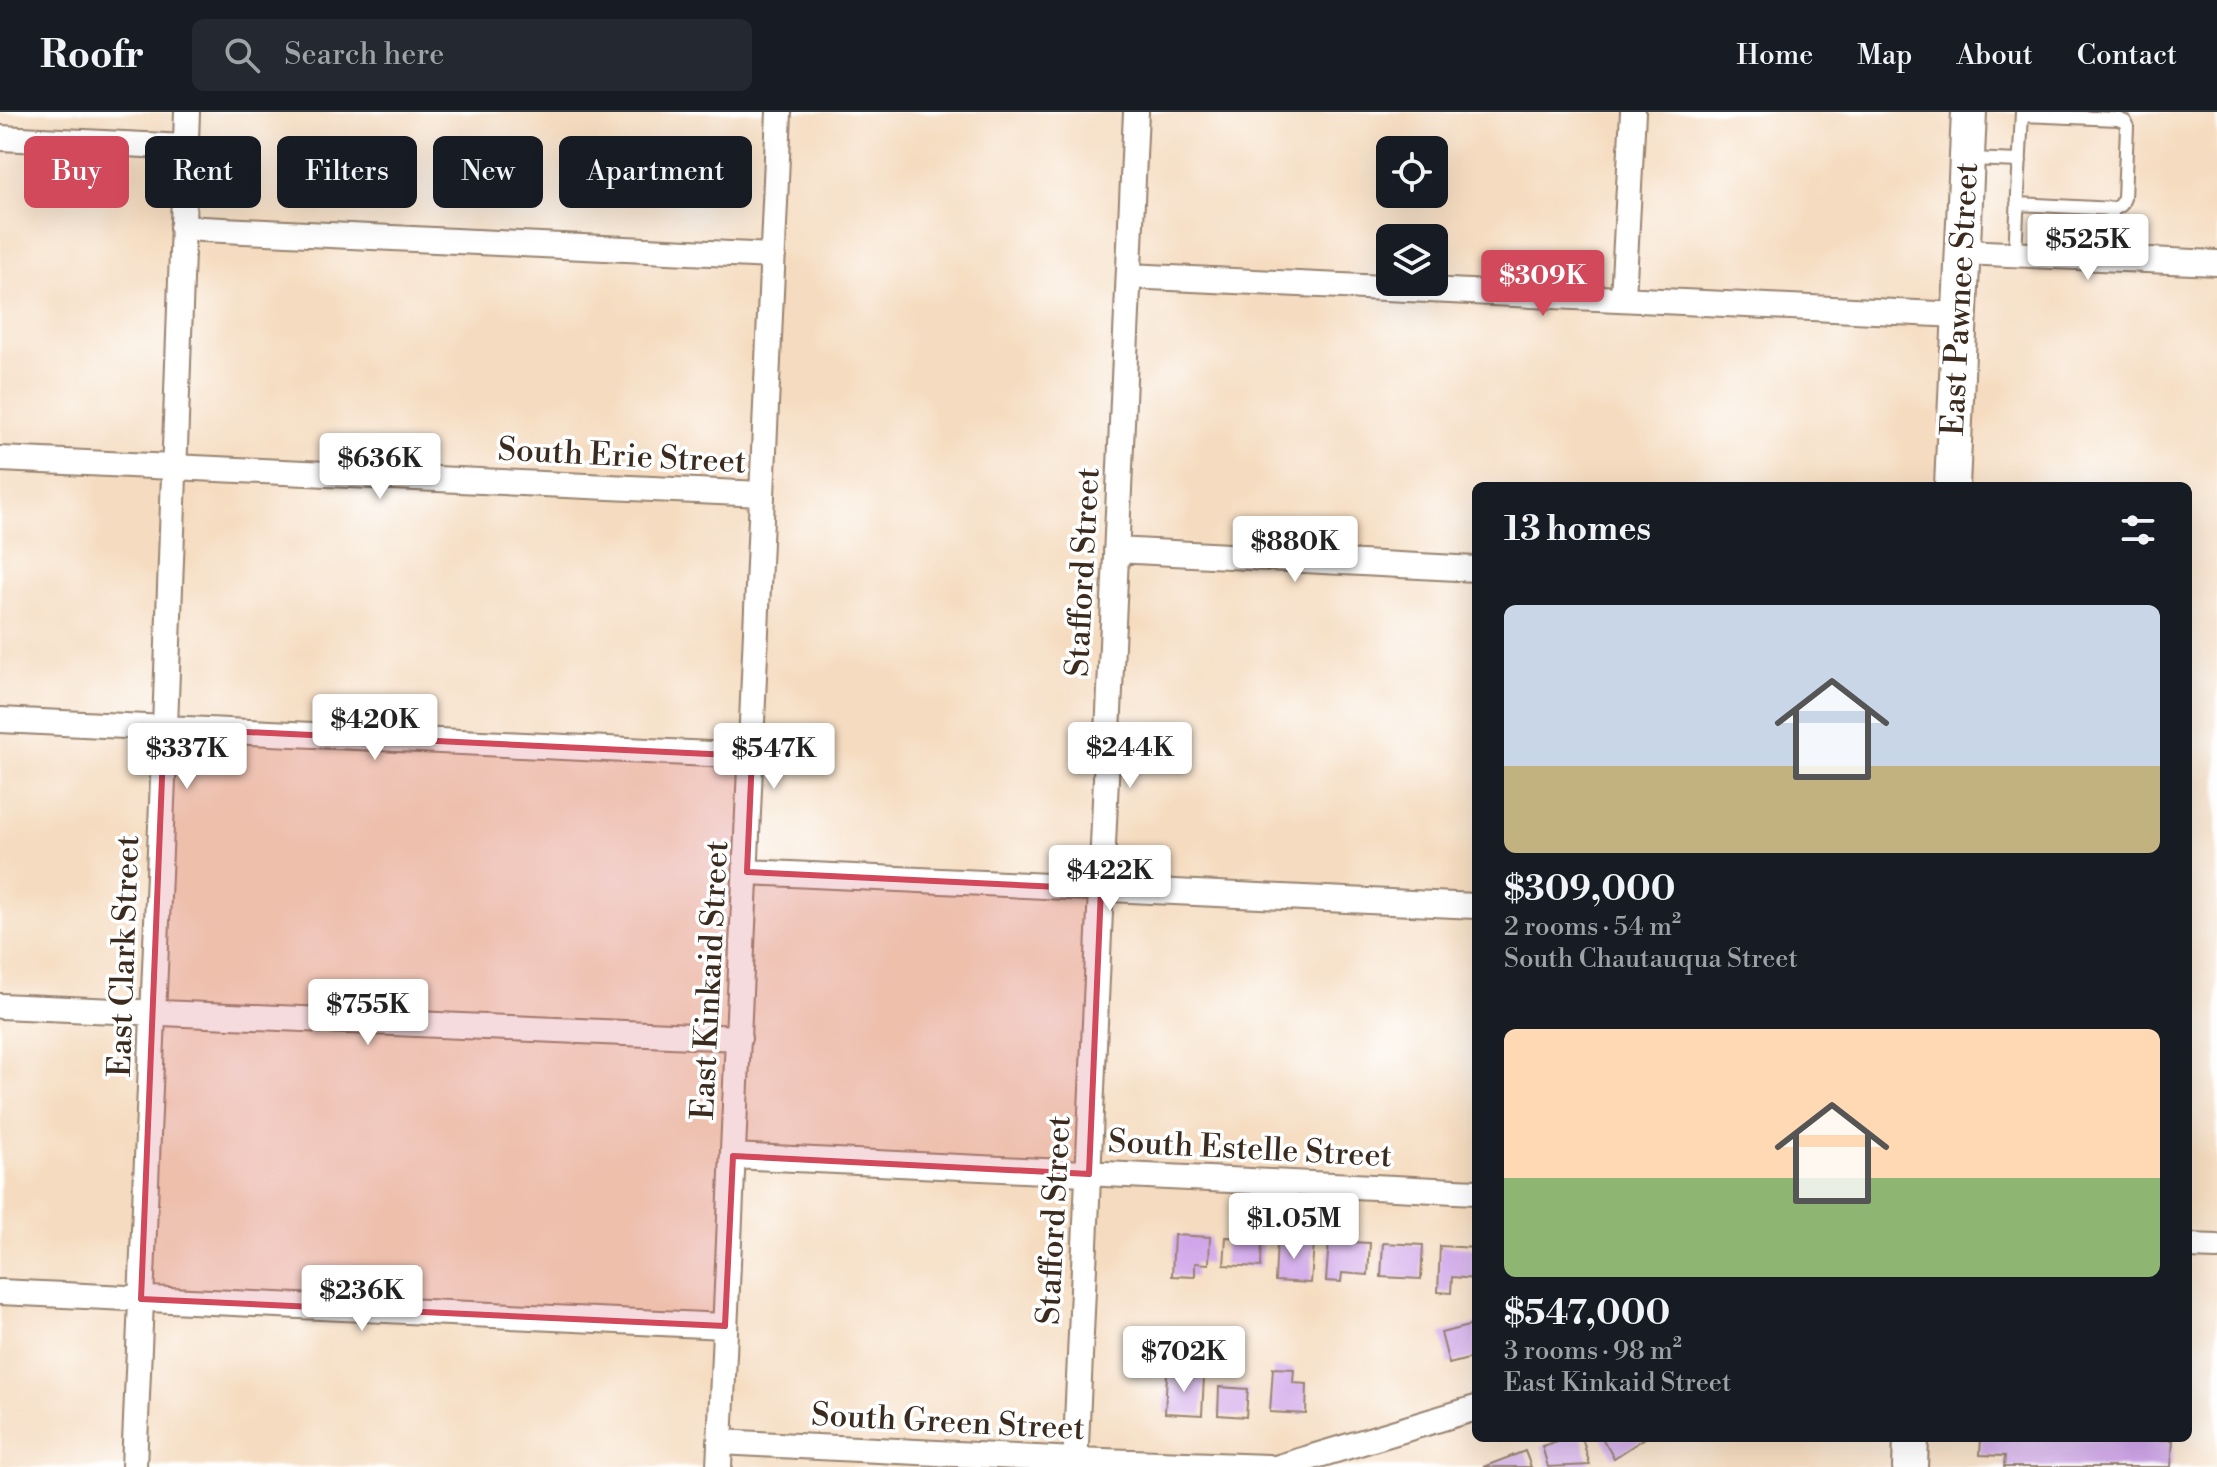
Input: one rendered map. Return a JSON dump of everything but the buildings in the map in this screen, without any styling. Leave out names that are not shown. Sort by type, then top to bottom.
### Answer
[{"type":"main road","name":"East Pawnee Street","points":[[1952,482],[1969,112]]},
{"type":"main road","points":[[1910,1467],[1911,1442]]},
{"type":"street","name":"East Clark Street","points":[[186,136],[187,112]]},
{"type":"street","name":"East Kinkaid Street","points":[[719,1467],[779,112]]},
{"type":"street","name":"Stafford Street","points":[[1075,1464],[1136,112]]},
{"type":"street","points":[[1623,298],[1633,112]]},
{"type":"street","points":[[0,138],[145,145]]},
{"type":"street","name":"East Clark Street","points":[[134,1467],[183,208]]},
{"type":"street","points":[[182,228],[773,256]]},
{"type":"street","points":[[1962,252],[2217,263]]},
{"type":"street","points":[[1129,276],[1959,315]]},
{"type":"street","name":"South Erie Street","points":[[0,459],[762,494]]},
{"type":"street","points":[[1116,550],[1472,569]]},
{"type":"street","points":[[0,720],[752,756]]},
{"type":"street","points":[[747,872],[1472,906]]},
{"type":"street","points":[[0,1006],[739,1038]]},
{"type":"street","name":"South Estelle Street","points":[[733,1156],[1472,1192]]},
{"type":"street","points":[[2192,1246],[2217,1247]]},
{"type":"street","points":[[0,1292],[725,1326]]},
{"type":"street","points":[[1279,1467],[1472,1409]]},
{"type":"street","name":"South Green Street","points":[[720,1442],[1075,1464],[1268,1467]]},
{"type":"lane","points":[[2015,255],[2017,204],[2022,113],[2125,122],[2124,198],[2121,205],[2109,208],[2017,204]]},
{"type":"lane","points":[[1967,159],[2020,161]]},
{"type":"lane","points":[[2109,208],[2112,215],[2110,260]]},
{"type":"highlighted area","points":[[164,728],[752,756],[747,872],[1101,889],[1089,1174],[733,1156],[725,1326],[141,1299]]}]
